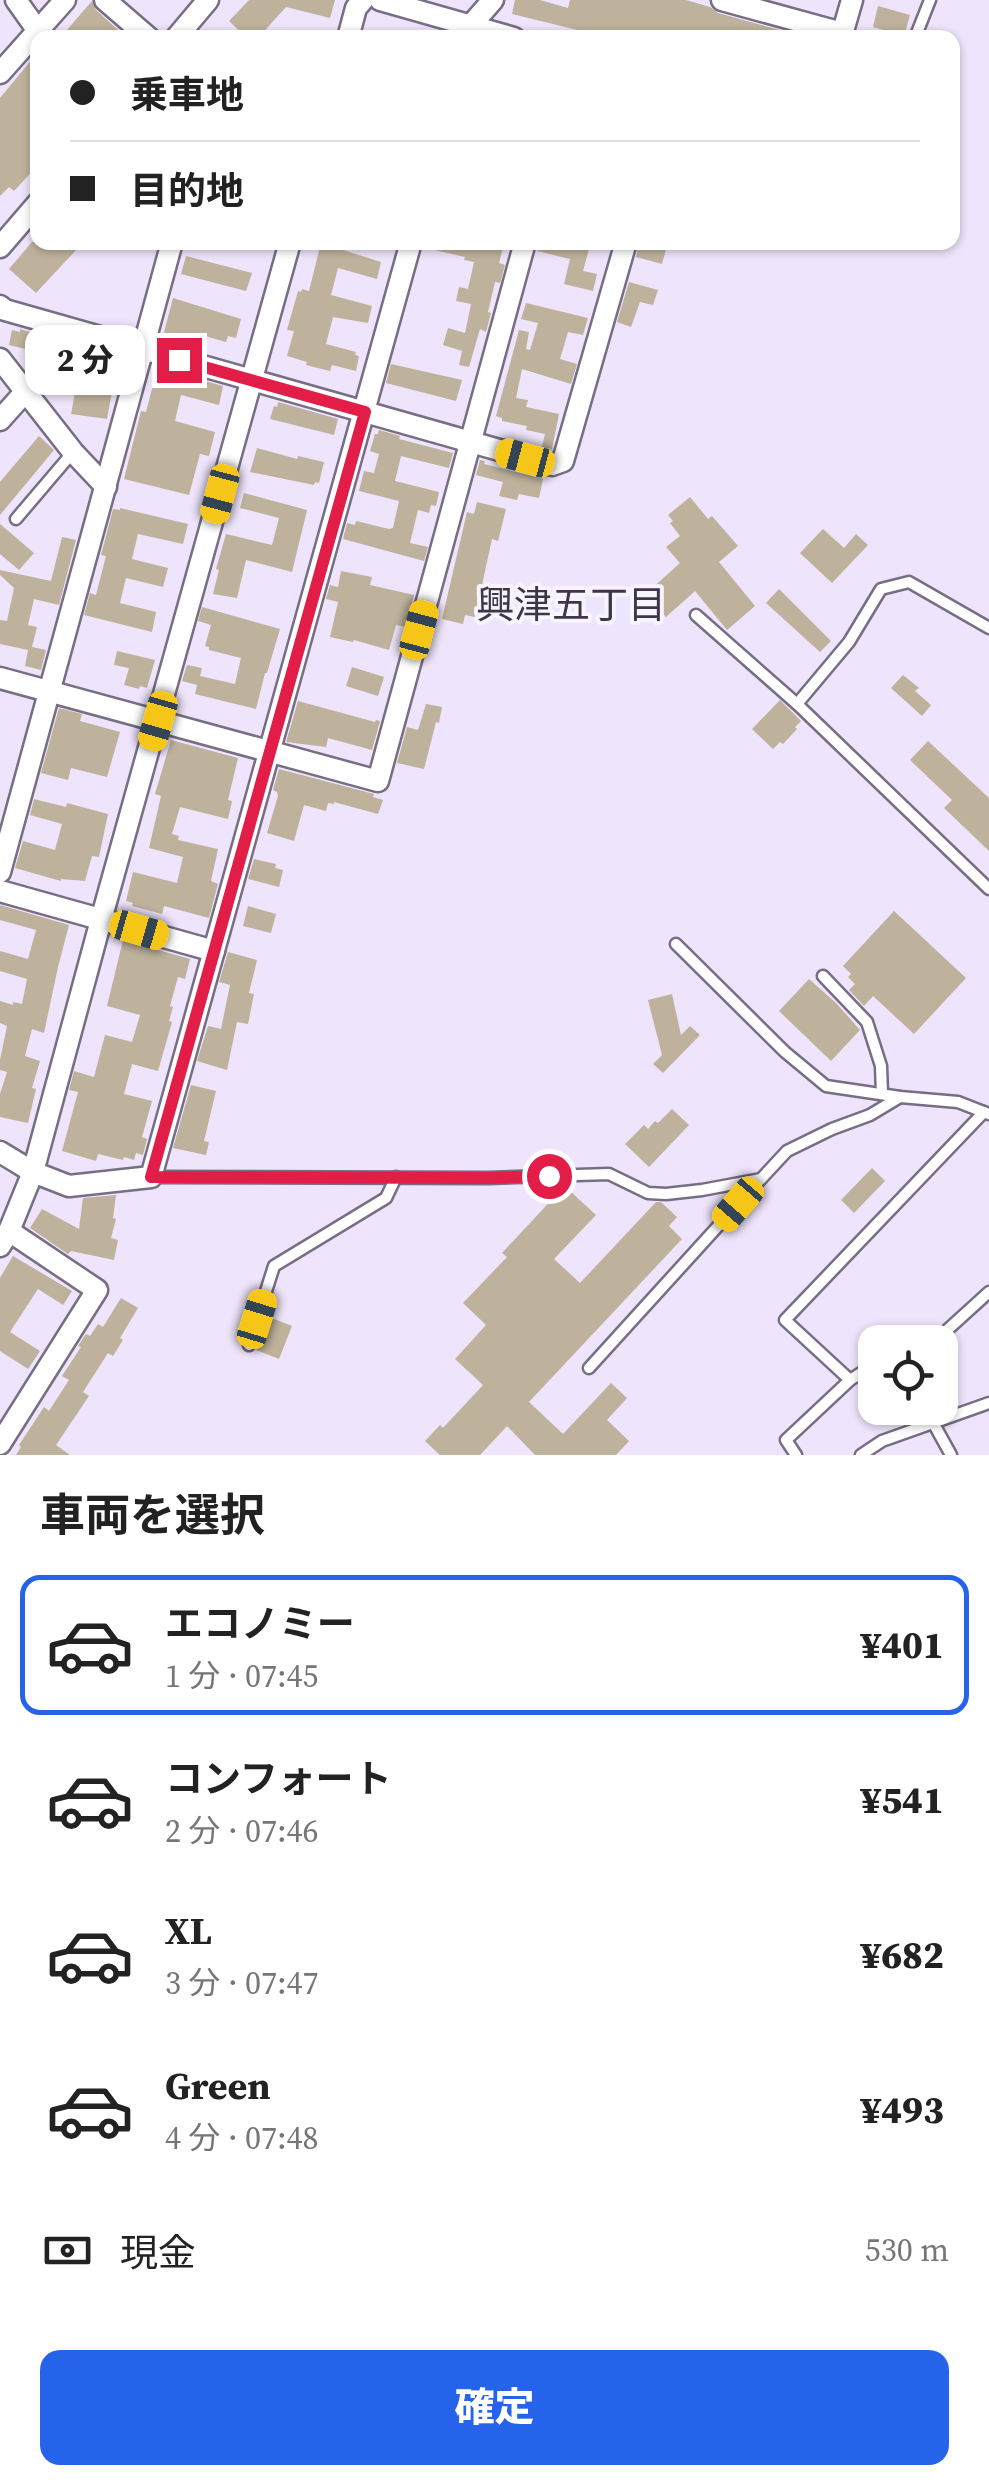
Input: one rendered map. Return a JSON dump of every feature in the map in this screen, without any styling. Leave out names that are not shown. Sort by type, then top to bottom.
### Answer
[{"type":"street","points":[[16,0],[37,30]]},
{"type":"street","points":[[39,30],[64,0]]},
{"type":"street","points":[[105,0],[139,30]]},
{"type":"street","points":[[183,30],[208,0]]},
{"type":"street","points":[[350,30],[362,0]]},
{"type":"street","points":[[380,0],[466,30]]},
{"type":"street","points":[[470,30],[493,0]]},
{"type":"street","points":[[722,0],[821,30]]},
{"type":"street","points":[[843,30],[852,0]]},
{"type":"street","points":[[0,73],[30,40]]},
{"type":"street","points":[[0,247],[30,211]]},
{"type":"street","points":[[0,872],[170,250]]},
{"type":"street","points":[[0,1444],[96,1290],[5,1238],[33,1172],[288,250]]},
{"type":"street","points":[[0,1152],[33,1172],[69,1186],[151,1177],[409,250]]},
{"type":"street","points":[[0,678],[378,780],[523,250]]},
{"type":"street","points":[[0,306],[142,351],[552,465],[563,461],[624,250]]},
{"type":"street","points":[[0,359],[73,452],[106,487]]},
{"type":"street","points":[[0,420],[25,392]]},
{"type":"street","points":[[0,890],[214,951]]},
{"type":"lane","points":[[918,30],[930,0]]},
{"type":"lane","points":[[16,519],[73,452]]},
{"type":"lane","points":[[797,704],[849,642],[881,589],[908,582],[989,628]]},
{"type":"lane","points":[[696,615],[797,704],[989,889]]},
{"type":"lane","points":[[676,944],[784,1052],[826,1086],[958,1102],[987,1113],[784,1320],[850,1380]]},
{"type":"lane","points":[[823,976],[867,1022],[881,1066],[882,1094]]},
{"type":"lane","points":[[589,1368],[786,1151],[900,1097]]},
{"type":"lane","points":[[151,1177],[488,1178],[609,1174],[648,1192],[666,1194],[761,1179]]},
{"type":"lane","points":[[249,1346],[274,1266],[386,1198],[396,1177]]},
{"type":"lane","points":[[953,1325],[989,1292]]},
{"type":"lane","points":[[796,1455],[786,1440],[858,1375]]},
{"type":"lane","points":[[958,1414],[989,1403]]},
{"type":"lane","points":[[862,1455],[882,1441],[928,1425]]},
{"type":"lane","points":[[935,1425],[951,1455]]},
{"type":"building","points":[[249,0],[335,0],[330,18],[286,7],[265,30],[239,30],[229,21]]},
{"type":"building","points":[[515,0],[540,0],[568,8],[570,0],[686,0],[779,30],[577,30],[512,14]]},
{"type":"building","points":[[92,1],[96,10],[118,30],[67,30]]},
{"type":"building","points":[[878,6],[910,15],[906,30],[873,27]]},
{"type":"building","points":[[30,62],[30,174],[14,191],[9,187],[0,196],[0,98]]},
{"type":"building","points":[[30,244],[30,250],[76,250],[36,293],[9,269]]},
{"type":"building","points":[[319,250],[343,250],[381,262],[377,279],[338,268],[331,295],[372,306],[368,323],[333,317],[326,344],[356,352],[356,371],[332,365],[330,371],[287,356],[294,331],[287,330],[298,291],[309,291]]},
{"type":"building","points":[[435,250],[502,250],[499,263],[505,265],[500,283],[495,282],[486,332],[480,329],[469,367],[459,365],[462,351],[443,345],[448,328],[465,333],[471,304],[456,301],[459,287],[468,289],[474,262],[464,260],[465,257]]},
{"type":"building","points":[[589,250],[583,271],[597,274],[593,291],[564,284],[570,259],[537,251]]},
{"type":"building","points":[[637,250],[666,250],[662,264],[636,257]]},
{"type":"building","points":[[186,256],[252,273],[246,291],[181,274]]},
{"type":"building","points":[[629,282],[658,290],[653,305],[640,302],[631,327],[617,322]]},
{"type":"building","points":[[173,298],[241,319],[236,338],[228,336],[226,342],[198,334],[195,347],[162,340]]},
{"type":"building","points":[[526,303],[588,318],[583,335],[568,332],[560,359],[577,364],[571,384],[522,369],[516,398],[528,400],[526,407],[559,414],[552,449],[542,447],[545,434],[496,416],[519,330],[529,332],[526,349],[530,350],[538,323],[521,319]]},
{"type":"building","points":[[12,330],[41,335],[38,352],[9,345]]},
{"type":"building","points":[[44,345],[86,356],[87,348],[107,353],[100,383],[113,386],[107,419],[71,414],[78,377],[39,367]]},
{"type":"building","points":[[391,364],[462,380],[456,401],[386,383]]},
{"type":"building","points":[[156,373],[223,386],[219,405],[181,395],[175,421],[215,432],[209,456],[200,454],[189,495],[124,479],[141,411],[146,412]]},
{"type":"building","points":[[278,402],[338,419],[334,435],[270,419]]},
{"type":"building","points":[[379,430],[453,453],[449,468],[401,456],[395,481],[439,492],[436,506],[431,505],[429,513],[418,510],[410,543],[428,547],[424,561],[343,539],[347,523],[355,525],[356,521],[393,528],[399,501],[359,491],[364,471],[374,473],[379,454],[370,451]]},
{"type":"building","points":[[39,436],[54,450],[0,515],[0,482]]},
{"type":"building","points":[[257,448],[324,462],[319,483],[250,472]]},
{"type":"building","points":[[480,460],[543,479],[539,498],[519,494],[517,500],[499,496],[503,482],[476,475]]},
{"type":"building","points":[[244,493],[307,510],[292,572],[246,560],[237,598],[213,594],[226,534],[272,545],[279,518],[240,508]]},
{"type":"building","points":[[690,497],[738,546],[719,562],[755,606],[727,630],[695,591],[666,617],[649,599],[654,594],[650,590],[680,563],[666,547],[680,536],[668,515]]},
{"type":"building","points":[[477,502],[506,509],[498,541],[492,539],[475,617],[465,615],[463,624],[442,619],[467,512],[474,514]]},
{"type":"building","points":[[113,509],[188,524],[183,544],[138,534],[132,559],[168,568],[163,587],[126,578],[120,603],[156,612],[152,632],[84,615],[90,593],[96,595]]},
{"type":"building","points":[[0,524],[34,553],[19,570],[0,554]]},
{"type":"building","points":[[823,529],[844,548],[856,534],[868,545],[832,583],[800,553]]},
{"type":"building","points":[[62,537],[76,540],[59,605],[34,599],[28,625],[37,627],[32,647],[46,650],[41,670],[25,666],[28,650],[0,644],[0,620],[7,621],[14,588],[0,575],[0,570],[51,581]]},
{"type":"building","points":[[341,571],[372,577],[370,585],[414,595],[406,627],[396,625],[389,650],[330,637],[338,602],[326,599],[330,585],[338,587]]},
{"type":"building","points":[[779,589],[831,641],[820,652],[766,603]]},
{"type":"building","points":[[202,607],[280,629],[256,709],[195,694],[197,685],[182,681],[187,665],[202,668],[200,676],[235,684],[241,658],[205,646],[211,625],[198,621]]},
{"type":"building","points":[[117,651],[155,660],[147,688],[124,685],[129,668],[114,665]]},
{"type":"building","points":[[352,667],[384,677],[378,696],[346,686]]},
{"type":"building","points":[[903,675],[931,705],[922,716],[891,688]]},
{"type":"building","points":[[780,700],[801,721],[783,744],[780,742],[773,749],[752,729]]},
{"type":"building","points":[[298,701],[380,721],[372,750],[328,738],[326,747],[286,742]]},
{"type":"building","points":[[426,704],[442,707],[424,769],[397,763],[407,727],[418,730]]},
{"type":"building","points":[[59,708],[82,714],[80,721],[120,732],[107,777],[71,768],[68,780],[41,773]]},
{"type":"building","points":[[171,740],[238,758],[228,800],[232,801],[228,819],[180,807],[172,834],[179,836],[178,840],[218,849],[211,881],[218,884],[209,918],[164,906],[162,914],[126,901],[133,872],[177,883],[183,857],[149,848],[161,796],[155,794]]},
{"type":"building","points":[[928,741],[989,798],[989,851],[944,808],[952,800],[910,760]]},
{"type":"building","points":[[279,769],[374,794],[373,797],[383,800],[378,814],[334,802],[328,803],[326,811],[304,805],[294,841],[267,833],[278,796],[273,790]]},
{"type":"building","points":[[34,799],[108,814],[99,857],[92,856],[85,881],[61,881],[15,868],[23,841],[55,850],[62,824],[30,815]]},
{"type":"building","points":[[254,859],[276,864],[275,868],[283,870],[279,887],[248,879]]},
{"type":"building","points":[[0,905],[69,925],[44,1033],[32,1029],[25,1056],[40,1061],[28,1123],[0,1117],[0,1094],[7,1072],[0,1070],[0,1060],[7,1026],[0,1023],[0,1001],[22,1004],[27,979],[0,971],[0,951],[28,959],[36,930],[0,920]]},
{"type":"building","points":[[248,906],[276,914],[271,933],[243,926]]},
{"type":"building","points":[[894,911],[966,978],[914,1034],[873,996],[864,1006],[849,990],[855,984],[843,966]]},
{"type":"building","points":[[123,940],[190,959],[185,979],[178,977],[170,1006],[172,1022],[158,1071],[132,1064],[124,1094],[152,1101],[142,1137],[147,1139],[143,1155],[136,1153],[134,1160],[123,1160],[98,1154],[96,1161],[62,1151],[78,1092],[69,1090],[74,1071],[94,1077],[105,1035],[132,1042],[140,1015],[107,1006]]},
{"type":"building","points":[[228,952],[257,960],[249,993],[254,994],[248,1024],[237,1022],[227,1070],[197,1061],[208,1026],[221,1029],[230,985],[219,982]]},
{"type":"building","points":[[809,979],[860,1030],[831,1061],[779,1011]]},
{"type":"building","points":[[672,994],[681,1035],[690,1026],[700,1035],[663,1073],[653,1064],[662,1055],[648,1000]]},
{"type":"building","points":[[191,1085],[216,1091],[204,1141],[209,1142],[206,1155],[173,1148]]},
{"type":"building","points":[[672,1109],[689,1125],[649,1167],[625,1144],[644,1125],[648,1129]]},
{"type":"building","points":[[872,1168],[885,1181],[854,1213],[841,1200]]},
{"type":"building","points":[[570,1191],[596,1215],[554,1259],[580,1283],[656,1202],[677,1217],[669,1226],[682,1239],[529,1402],[563,1434],[611,1383],[627,1398],[607,1420],[629,1441],[616,1455],[535,1455],[507,1426],[480,1455],[440,1455],[425,1441],[440,1425],[443,1428],[483,1385],[455,1359],[486,1325],[463,1303],[507,1257],[502,1253],[559,1192],[564,1197]]},
{"type":"building","points":[[116,1195],[111,1238],[118,1240],[114,1260],[71,1251],[68,1254],[30,1228],[42,1209],[79,1229],[83,1198]]},
{"type":"building","points":[[13,1256],[72,1291],[63,1305],[38,1289],[10,1332],[40,1351],[28,1369],[0,1351],[0,1278]]},
{"type":"building","points":[[121,1298],[138,1308],[113,1356],[108,1353],[83,1392],[89,1396],[56,1445],[70,1455],[16,1455],[44,1407],[49,1411],[69,1380],[62,1376],[86,1334],[90,1336],[98,1324],[103,1327]]},
{"type":"building","points":[[269,1317],[292,1326],[279,1359],[256,1350]]},
{"type":"district","name":"興津五丁目","points":[[571,605]]},
{"type":"route","points":[[179,360],[365,412],[151,1177],[549,1176]]}]
